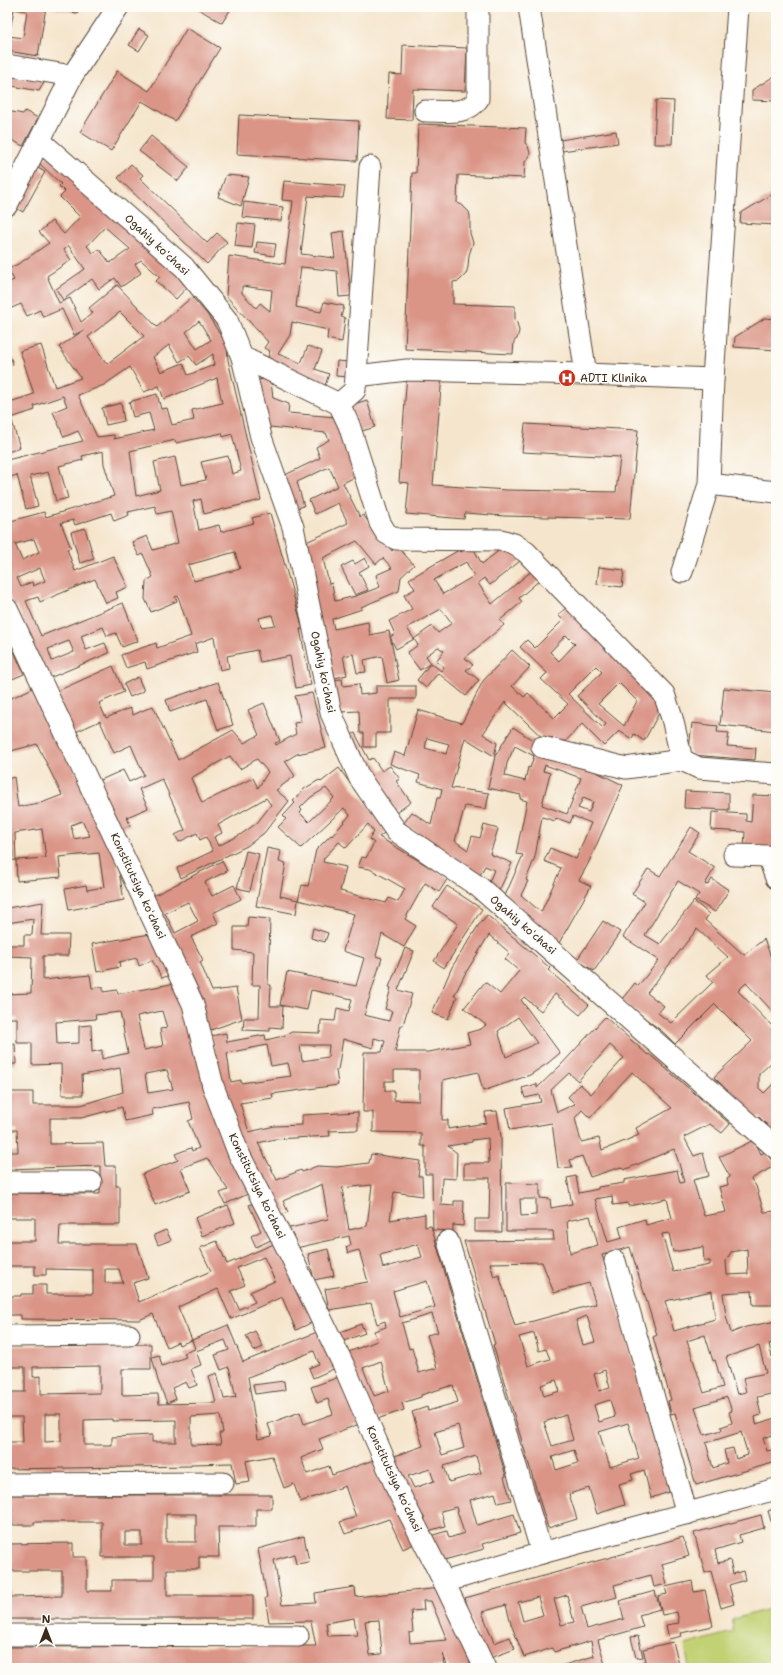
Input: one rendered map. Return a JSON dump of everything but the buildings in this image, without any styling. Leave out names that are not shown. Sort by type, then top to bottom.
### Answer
[{"type":"street","points":[[7,205],[72,76],[118,7]]},
{"type":"street","points":[[425,111],[453,112],[465,110],[474,105],[478,99],[478,7]]},
{"type":"street","points":[[529,7],[586,374]]},
{"type":"street","points":[[682,572],[710,484],[713,379],[738,7]]},
{"type":"street","points":[[7,65],[72,76]]},
{"type":"street","name":"Ogahiy koʻchasi","points":[[40,141],[184,267],[227,320],[242,357],[261,437],[293,527],[331,713],[359,777],[396,831],[479,887],[776,1148]]},
{"type":"street","points":[[339,404],[355,390],[357,376],[370,167]]},
{"type":"street","points":[[242,357],[339,404],[350,425],[380,522],[386,533],[396,539],[501,540],[514,544],[526,552],[664,694],[682,760]]},
{"type":"street","points":[[357,376],[407,370],[586,374],[713,379]]},
{"type":"street","points":[[710,484],[776,492]]},
{"type":"street","name":"Konstitutsiya koʻchasi","points":[[7,609],[193,1004],[213,1086],[238,1152],[341,1360],[396,1489],[444,1582],[484,1668]]},
{"type":"street","points":[[542,747],[626,768],[682,760],[699,768],[776,774]]},
{"type":"street","points":[[734,856],[768,856],[776,878]]},
{"type":"street","points":[[7,1182],[91,1182]]},
{"type":"street","points":[[448,1241],[542,1553]]},
{"type":"street","points":[[614,1261],[687,1514]]},
{"type":"street","points":[[7,1336],[129,1335]]},
{"type":"street","points":[[7,1484],[223,1483]]},
{"type":"street","points":[[444,1582],[542,1553],[776,1490]]},
{"type":"street","points":[[7,1635],[298,1636]]},
{"type":"green space","points":[[776,1607],[776,1668],[689,1668],[685,1645],[732,1632],[733,1619]]},
{"type":"place","name":"ADTI Klinika","points":[[567,378]]}]
